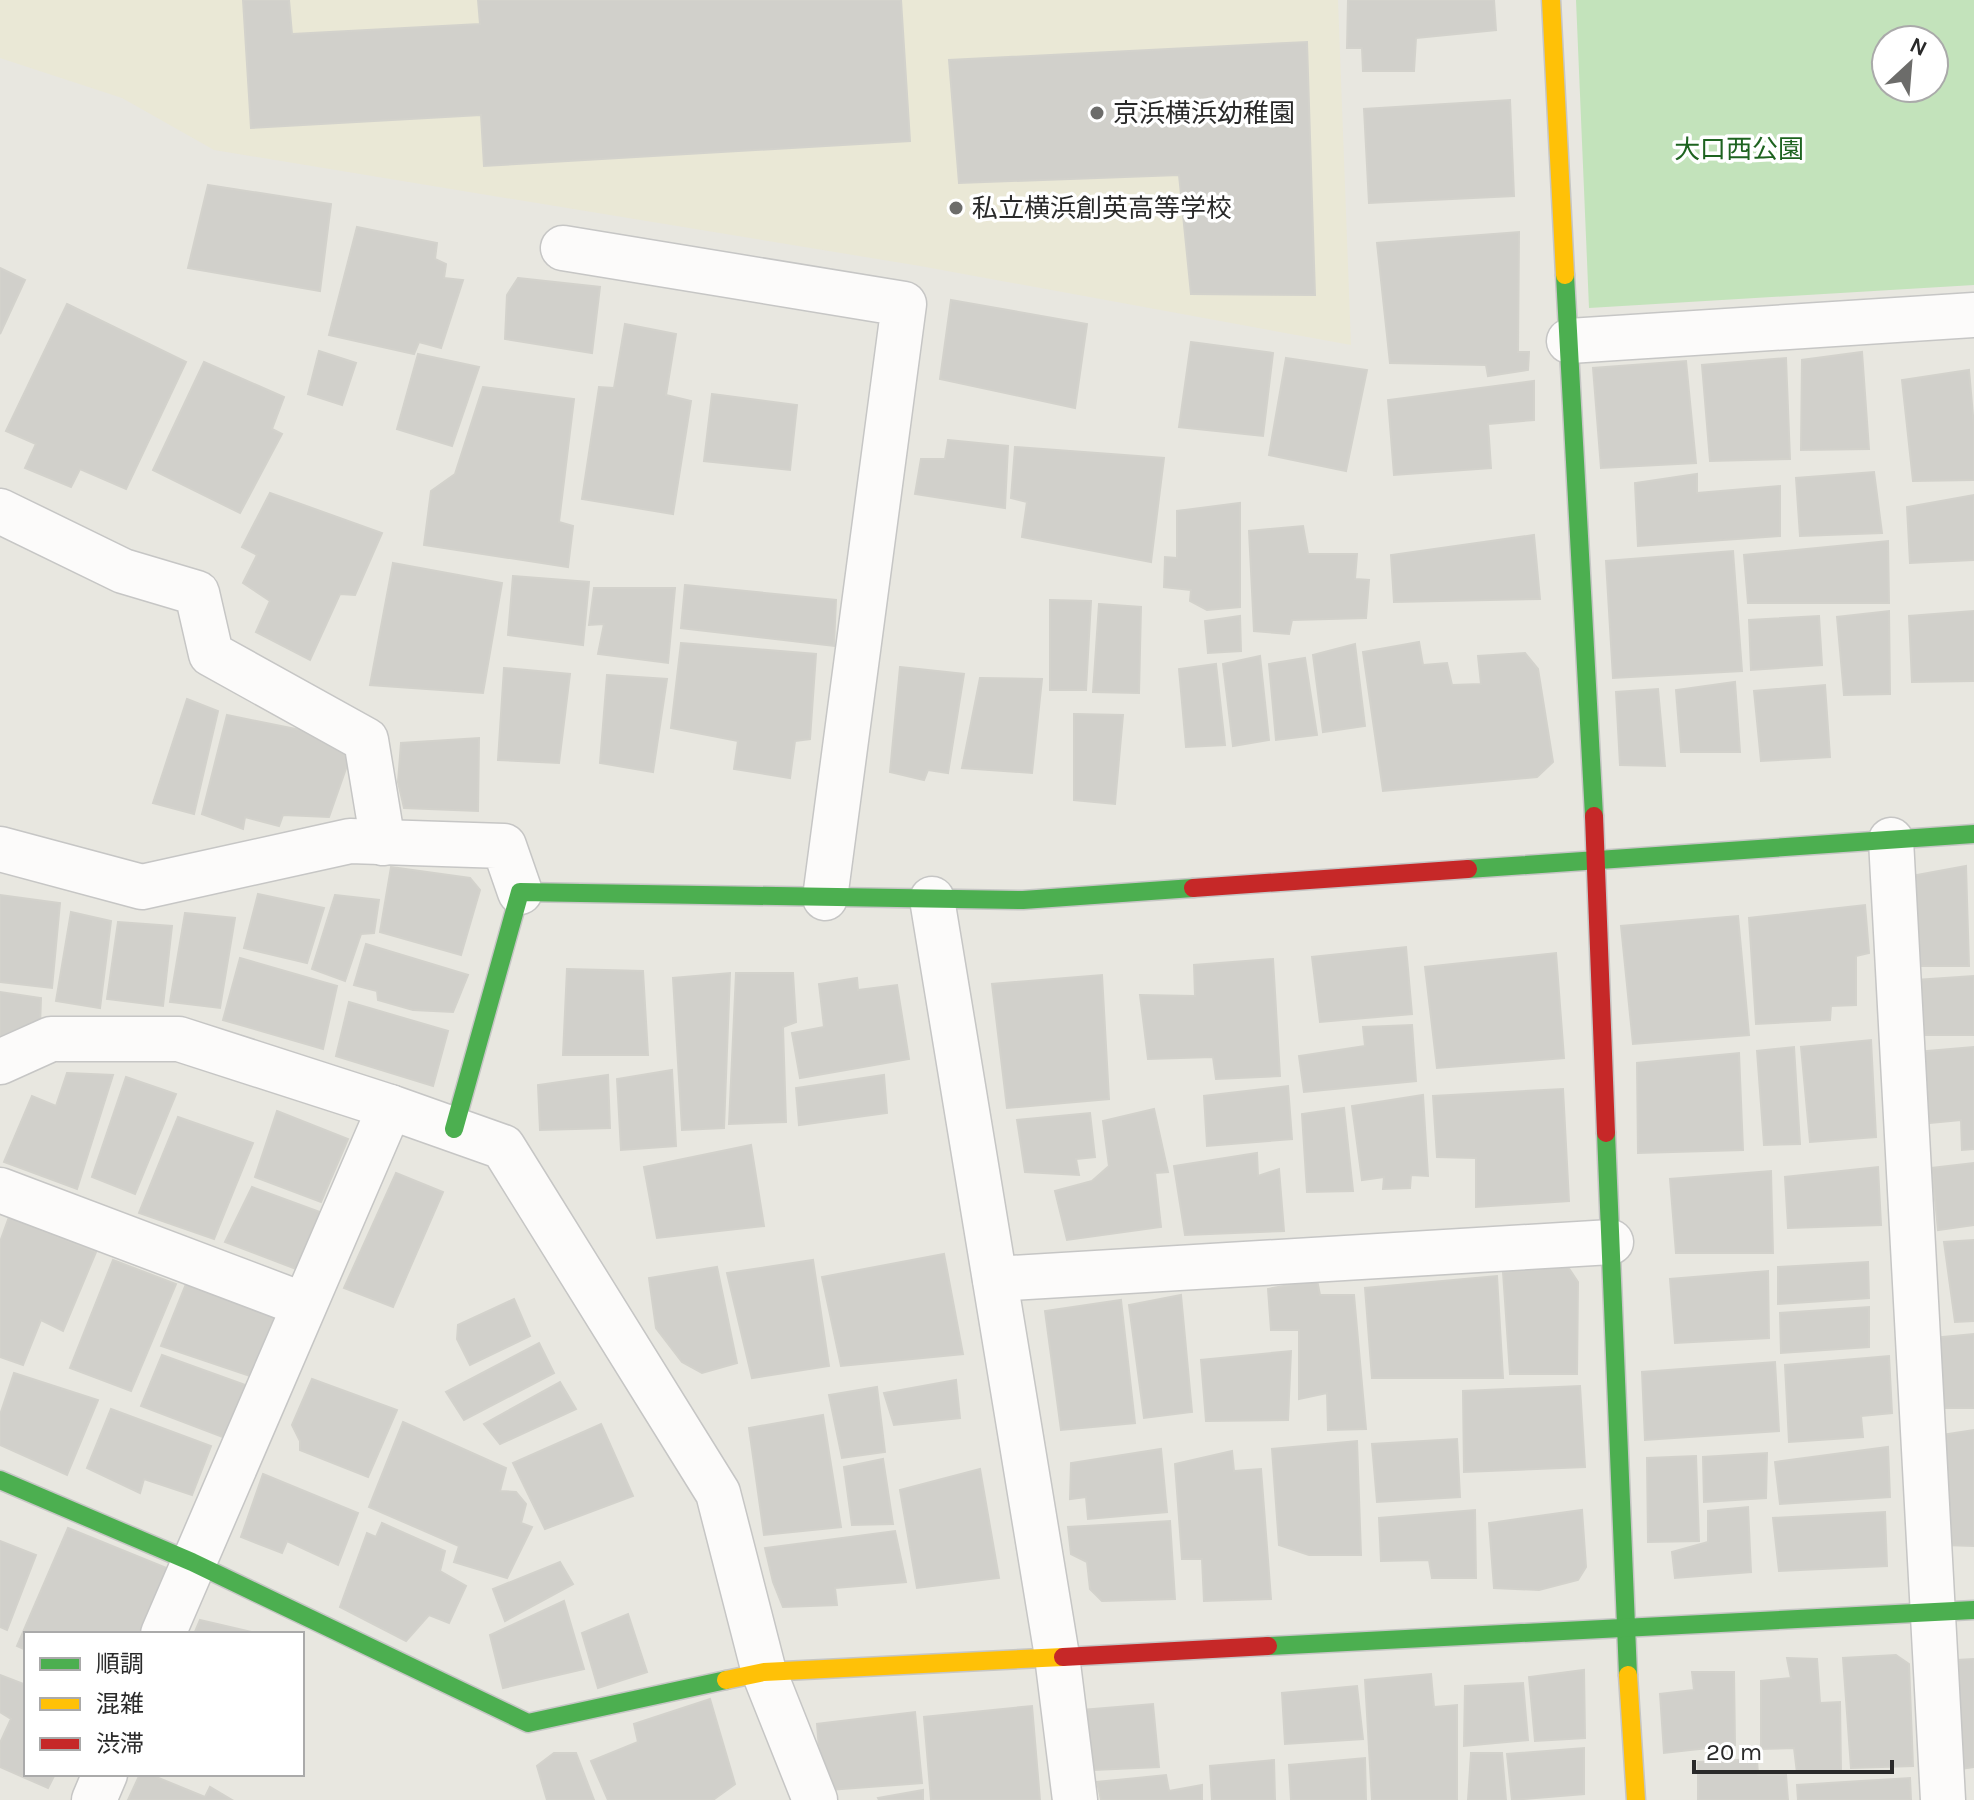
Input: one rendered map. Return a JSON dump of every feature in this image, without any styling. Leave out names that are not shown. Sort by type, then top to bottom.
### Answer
[{"type":"street","points":[[1551,0],[1596,860],[1625,1627],[1636,1800]]},
{"type":"street","points":[[563,248],[904,304],[825,898]]},
{"type":"street","points":[[1569,341],[1974,315]]},
{"type":"street","points":[[0,511],[123,571],[197,593],[211,654],[366,740],[383,843]]},
{"type":"street","points":[[520,892],[1023,900],[1974,834]]},
{"type":"street","points":[[1891,840],[1953,1611],[1943,1800]]},
{"type":"street","points":[[0,849],[142,887],[350,841],[504,846],[520,892],[454,1129]]},
{"type":"street","points":[[932,899],[1057,1656],[1075,1800]]},
{"type":"street","points":[[0,1062],[51,1039],[179,1039],[503,1147],[718,1493],[764,1672],[815,1800]]},
{"type":"street","points":[[164,1632],[390,1107]]},
{"type":"street","points":[[0,1190],[304,1305]]},
{"type":"street","points":[[995,1279],[1611,1242]]},
{"type":"street","points":[[0,1480],[192,1562],[528,1723],[764,1672],[1953,1611]]},
{"type":"street","points":[[94,1800],[104,1776]]},
{"type":"shaded area","name":"私立横浜創英高等学校","points":[[0,0],[1338,0],[1351,345],[920,266],[214,150],[122,98],[0,58]]},
{"type":"green space","name":"大口西公園","points":[[1576,0],[1974,0],[1974,285],[1589,308]]},
{"type":"building","points":[[243,0],[289,0],[292,34],[480,24],[478,0],[901,0],[910,141],[484,166],[481,115],[251,128]]},
{"type":"building","points":[[1348,0],[1494,0],[1496,30],[1416,38],[1414,71],[1363,71],[1362,48],[1347,48]]},
{"type":"building","points":[[1307,42],[1315,295],[1191,294],[1179,175],[959,183],[949,60]]},
{"type":"building","points":[[1510,100],[1514,196],[1369,203],[1364,109]]},
{"type":"building","points":[[208,185],[331,204],[320,291],[188,268]]},
{"type":"building","points":[[357,227],[437,243],[435,259],[446,264],[444,278],[463,280],[441,348],[419,342],[414,354],[329,335]]},
{"type":"building","points":[[1519,232],[1518,352],[1529,352],[1528,370],[1488,376],[1486,365],[1390,363],[1377,243]]},
{"type":"building","points":[[0,268],[25,280],[0,334]]},
{"type":"building","points":[[518,278],[600,287],[592,353],[505,339],[507,295]]},
{"type":"building","points":[[951,300],[1087,324],[1075,408],[940,379]]},
{"type":"building","points":[[67,304],[186,362],[126,489],[80,469],[71,487],[25,468],[36,444],[6,431]]},
{"type":"building","points":[[625,324],[676,334],[666,395],[691,401],[673,514],[582,499],[599,387],[614,388]]},
{"type":"building","points":[[1191,342],[1273,353],[1263,436],[1179,427]]},
{"type":"building","points":[[319,351],[356,363],[342,405],[308,394]]},
{"type":"building","points":[[1862,352],[1869,449],[1801,450],[1802,360]]},
{"type":"building","points":[[418,354],[479,367],[452,446],[397,429]]},
{"type":"building","points":[[1286,358],[1367,370],[1346,471],[1269,455]]},
{"type":"building","points":[[1786,358],[1790,459],[1710,461],[1702,365]]},
{"type":"building","points":[[1686,361],[1696,463],[1601,468],[1593,368]]},
{"type":"building","points":[[204,362],[284,397],[272,429],[282,434],[240,513],[153,470]]},
{"type":"building","points":[[1969,370],[1974,427],[1974,480],[1913,481],[1902,380]]},
{"type":"building","points":[[1534,381],[1534,420],[1488,424],[1491,468],[1394,475],[1388,400]]},
{"type":"building","points":[[483,387],[574,399],[559,522],[573,526],[568,567],[424,545],[431,491],[455,474]]},
{"type":"building","points":[[712,394],[797,405],[790,470],[704,461]]},
{"type":"building","points":[[948,440],[1008,446],[1005,508],[915,494],[921,459],[945,459]]},
{"type":"building","points":[[1015,447],[1164,458],[1151,562],[1022,537],[1027,502],[1011,498]]},
{"type":"building","points":[[1874,472],[1882,533],[1800,536],[1796,478]]},
{"type":"building","points":[[1697,474],[1697,493],[1780,486],[1780,536],[1638,546],[1635,483]]},
{"type":"building","points":[[270,493],[382,533],[355,595],[340,594],[310,660],[256,632],[270,601],[243,583],[257,555],[242,547]]},
{"type":"building","points":[[1974,495],[1974,560],[1910,563],[1907,507]]},
{"type":"building","points":[[1240,503],[1240,607],[1207,610],[1190,601],[1191,590],[1164,587],[1165,557],[1177,558],[1177,511]]},
{"type":"building","points":[[1303,526],[1308,554],[1357,554],[1355,579],[1369,580],[1366,618],[1292,620],[1289,634],[1254,631],[1249,531]]},
{"type":"building","points":[[1534,535],[1540,599],[1394,602],[1391,555]]},
{"type":"building","points":[[1888,541],[1889,603],[1748,603],[1744,555]]},
{"type":"building","points":[[1733,551],[1742,671],[1613,678],[1606,561]]},
{"type":"building","points":[[393,563],[502,583],[483,693],[370,685]]},
{"type":"building","points":[[513,576],[589,582],[583,645],[508,635]]},
{"type":"building","points":[[685,585],[836,600],[834,646],[681,628]]},
{"type":"building","points":[[594,588],[675,588],[668,663],[598,654],[604,624],[589,625]]},
{"type":"building","points":[[1050,600],[1091,601],[1086,690],[1050,690]]},
{"type":"building","points":[[1099,604],[1141,607],[1139,693],[1093,692]]},
{"type":"building","points":[[1889,611],[1890,694],[1844,695],[1837,617]]},
{"type":"building","points":[[1974,611],[1974,681],[1912,682],[1909,616]]},
{"type":"building","points":[[1240,616],[1241,651],[1208,653],[1205,621]]},
{"type":"building","points":[[1819,616],[1822,665],[1751,670],[1749,620]]},
{"type":"building","points":[[1419,642],[1423,665],[1447,663],[1452,685],[1481,684],[1478,656],[1525,653],[1538,669],[1553,762],[1537,777],[1383,791],[1363,652]]},
{"type":"building","points":[[681,643],[816,654],[810,739],[795,741],[790,778],[734,769],[738,741],[671,728]]},
{"type":"building","points":[[1355,644],[1365,726],[1323,732],[1313,655]]},
{"type":"building","points":[[1260,656],[1269,740],[1233,746],[1223,664]]},
{"type":"building","points":[[1305,658],[1317,735],[1276,740],[1269,664]]},
{"type":"building","points":[[1216,664],[1225,745],[1186,747],[1179,669]]},
{"type":"building","points":[[900,667],[964,674],[948,773],[928,770],[924,780],[890,772]]},
{"type":"building","points":[[504,668],[570,674],[559,763],[498,760]]},
{"type":"building","points":[[607,675],[667,679],[653,772],[600,763]]},
{"type":"building","points":[[980,678],[1042,679],[1032,773],[962,768]]},
{"type":"building","points":[[1735,682],[1740,752],[1681,752],[1676,690]]},
{"type":"building","points":[[1825,685],[1830,757],[1761,761],[1754,691]]},
{"type":"building","points":[[1658,689],[1665,766],[1620,765],[1616,692]]},
{"type":"building","points":[[187,699],[218,711],[194,814],[153,803]]},
{"type":"building","points":[[1074,714],[1123,715],[1115,804],[1074,800]]},
{"type":"building","points":[[227,715],[330,736],[349,760],[329,817],[283,815],[279,826],[245,817],[243,829],[202,814]]},
{"type":"building","points":[[479,738],[478,811],[404,808],[398,782],[401,743]]},
{"type":"building","points":[[1966,866],[1969,966],[1915,966],[1911,876]]},
{"type":"building","points":[[391,867],[470,878],[480,890],[461,955],[380,932]]},
{"type":"building","points":[[258,894],[324,908],[307,963],[244,948]]},
{"type":"building","points":[[0,895],[60,903],[52,988],[0,982]]},
{"type":"building","points":[[335,895],[379,900],[374,933],[361,934],[345,981],[312,969]]},
{"type":"building","points":[[1865,905],[1869,953],[1856,956],[1856,1005],[1831,1006],[1830,1020],[1756,1024],[1749,918]]},
{"type":"building","points":[[71,912],[111,921],[100,1008],[56,1001]]},
{"type":"building","points":[[185,913],[235,918],[220,1008],[170,1002]]},
{"type":"building","points":[[1738,916],[1749,1035],[1633,1044],[1621,926]]},
{"type":"building","points":[[118,922],[172,926],[163,1006],[107,999]]},
{"type":"building","points":[[366,944],[468,975],[453,1012],[413,1010],[378,1000],[377,991],[354,985]]},
{"type":"building","points":[[1406,947],[1412,1014],[1320,1022],[1312,957]]},
{"type":"building","points":[[1556,953],[1564,1058],[1437,1068],[1425,967]]},
{"type":"building","points":[[240,958],[337,986],[323,1049],[223,1020]]},
{"type":"building","points":[[1273,959],[1280,1076],[1216,1079],[1213,1057],[1148,1059],[1140,995],[1195,996],[1194,965]]},
{"type":"building","points":[[567,969],[643,971],[648,1055],[563,1055]]},
{"type":"building","points":[[730,973],[724,1128],[682,1130],[673,978]]},
{"type":"building","points":[[736,973],[793,973],[796,1022],[783,1027],[786,1122],[729,1124]]},
{"type":"building","points":[[1102,975],[1109,1099],[1007,1108],[992,984]]},
{"type":"building","points":[[1974,976],[1974,1035],[1924,1035],[1916,980]]},
{"type":"building","points":[[857,978],[858,990],[897,985],[909,1059],[800,1078],[792,1033],[824,1027],[819,984]]},
{"type":"building","points":[[0,992],[41,998],[40,1026],[0,1051]]},
{"type":"building","points":[[349,1002],[448,1031],[433,1086],[336,1056]]},
{"type":"building","points":[[1412,1025],[1416,1081],[1304,1092],[1299,1056],[1365,1046],[1363,1027]]},
{"type":"building","points":[[1871,1040],[1876,1137],[1810,1142],[1801,1047]]},
{"type":"building","points":[[1794,1047],[1800,1144],[1764,1145],[1757,1051]]},
{"type":"building","points":[[1974,1047],[1974,1149],[1962,1150],[1961,1120],[1920,1124],[1916,1052]]},
{"type":"building","points":[[1739,1053],[1743,1150],[1638,1153],[1637,1063]]},
{"type":"building","points":[[672,1070],[676,1146],[621,1150],[617,1079]]},
{"type":"building","points":[[67,1073],[113,1075],[77,1189],[4,1162],[32,1096],[56,1106]]},
{"type":"building","points":[[608,1075],[610,1128],[540,1130],[538,1085]]},
{"type":"building","points":[[884,1075],[887,1113],[799,1125],[796,1088]]},
{"type":"building","points":[[126,1077],[176,1094],[135,1194],[92,1177]]},
{"type":"building","points":[[1288,1086],[1292,1139],[1207,1146],[1204,1096]]},
{"type":"building","points":[[1563,1089],[1569,1201],[1476,1207],[1476,1158],[1437,1157],[1433,1096]]},
{"type":"building","points":[[1423,1095],[1428,1176],[1411,1175],[1410,1188],[1383,1189],[1384,1177],[1362,1180],[1352,1106]]},
{"type":"building","points":[[1344,1108],[1353,1191],[1307,1192],[1302,1114]]},
{"type":"building","points":[[1154,1109],[1168,1172],[1155,1173],[1161,1227],[1067,1240],[1055,1191],[1092,1181],[1109,1166],[1103,1121]]},
{"type":"building","points":[[277,1111],[348,1139],[321,1202],[255,1177]]},
{"type":"building","points":[[1090,1113],[1095,1157],[1076,1159],[1079,1175],[1025,1172],[1017,1120]]},
{"type":"building","points":[[178,1117],[253,1143],[214,1239],[139,1213]]},
{"type":"building","points":[[751,1145],[764,1226],[657,1238],[644,1167]]},
{"type":"building","points":[[1257,1153],[1258,1176],[1279,1169],[1284,1231],[1185,1235],[1174,1166]]},
{"type":"building","points":[[1974,1163],[1974,1225],[1938,1230],[1932,1168]]},
{"type":"building","points":[[1878,1167],[1881,1225],[1788,1228],[1785,1177]]},
{"type":"building","points":[[1771,1171],[1773,1253],[1676,1253],[1670,1179]]},
{"type":"building","points":[[396,1173],[443,1192],[393,1307],[344,1288]]},
{"type":"building","points":[[252,1187],[320,1212],[296,1269],[225,1242]]},
{"type":"building","points":[[9,1217],[96,1252],[63,1331],[41,1320],[23,1365],[0,1357],[0,1242]]},
{"type":"building","points":[[1974,1240],[1974,1321],[1955,1322],[1944,1242]]},
{"type":"building","points":[[944,1254],[963,1354],[841,1366],[822,1277]]},
{"type":"building","points":[[113,1260],[176,1284],[131,1391],[70,1368]]},
{"type":"building","points":[[813,1260],[829,1366],[752,1378],[727,1273]]},
{"type":"building","points":[[1868,1262],[1869,1298],[1778,1304],[1778,1267]]},
{"type":"building","points":[[717,1267],[737,1363],[702,1373],[682,1362],[656,1328],[649,1278]]},
{"type":"building","points":[[1568,1267],[1578,1282],[1577,1374],[1510,1374],[1503,1272]]},
{"type":"building","points":[[1768,1271],[1769,1338],[1675,1343],[1670,1279]]},
{"type":"building","points":[[1497,1276],[1503,1378],[1372,1378],[1365,1288]]},
{"type":"building","points":[[1317,1280],[1320,1295],[1354,1295],[1366,1429],[1328,1430],[1327,1393],[1299,1399],[1299,1330],[1271,1330],[1268,1289]]},
{"type":"building","points":[[186,1284],[277,1315],[253,1377],[161,1346]]},
{"type":"building","points":[[1181,1295],[1192,1412],[1144,1418],[1129,1305]]},
{"type":"building","points":[[514,1299],[530,1336],[470,1365],[457,1339],[458,1325]]},
{"type":"building","points":[[1121,1300],[1135,1423],[1061,1430],[1045,1311]]},
{"type":"building","points":[[1869,1307],[1869,1347],[1781,1353],[1780,1313]]},
{"type":"building","points":[[1974,1334],[1974,1408],[1942,1408],[1933,1338]]},
{"type":"building","points":[[539,1343],[554,1373],[464,1420],[446,1392]]},
{"type":"building","points":[[1291,1351],[1288,1420],[1206,1421],[1201,1360]]},
{"type":"building","points":[[162,1355],[251,1387],[228,1439],[141,1406]]},
{"type":"building","points":[[1889,1356],[1892,1413],[1861,1416],[1863,1437],[1789,1442],[1785,1365]]},
{"type":"building","points":[[1775,1362],[1779,1431],[1645,1440],[1642,1372]]},
{"type":"building","points":[[14,1373],[98,1400],[67,1475],[0,1445],[0,1415]]},
{"type":"building","points":[[312,1379],[397,1410],[368,1477],[300,1450],[300,1441],[292,1425]]},
{"type":"building","points":[[956,1380],[960,1418],[894,1425],[884,1393]]},
{"type":"building","points":[[560,1382],[576,1409],[500,1444],[484,1424]]},
{"type":"building","points":[[1580,1386],[1585,1467],[1464,1472],[1463,1391]]},
{"type":"building","points":[[877,1387],[885,1452],[842,1458],[829,1395]]},
{"type":"building","points":[[111,1409],[211,1446],[192,1495],[144,1479],[140,1493],[87,1468]]},
{"type":"building","points":[[823,1415],[841,1527],[764,1535],[749,1428]]},
{"type":"building","points":[[403,1422],[506,1468],[500,1491],[516,1492],[526,1504],[521,1523],[532,1527],[507,1578],[454,1562],[459,1546],[369,1507]]},
{"type":"building","points":[[601,1424],[633,1496],[545,1529],[513,1463]]},
{"type":"building","points":[[1974,1430],[1974,1546],[1945,1545],[1941,1435]]},
{"type":"building","points":[[1457,1439],[1460,1497],[1377,1502],[1372,1444]]},
{"type":"building","points":[[1357,1441],[1361,1555],[1309,1555],[1279,1545],[1272,1449]]},
{"type":"building","points":[[1888,1447],[1890,1497],[1780,1504],[1775,1462]]},
{"type":"building","points":[[1161,1449],[1167,1512],[1088,1519],[1086,1497],[1070,1499],[1071,1463]]},
{"type":"building","points":[[1232,1451],[1234,1471],[1261,1469],[1271,1599],[1204,1601],[1202,1559],[1182,1559],[1175,1464]]},
{"type":"building","points":[[1767,1453],[1766,1498],[1704,1502],[1703,1457]]},
{"type":"building","points":[[1696,1456],[1699,1541],[1648,1542],[1647,1458]]},
{"type":"building","points":[[883,1459],[893,1524],[852,1525],[844,1467]]},
{"type":"building","points":[[980,1469],[999,1578],[917,1588],[900,1490]]},
{"type":"building","points":[[263,1474],[358,1513],[338,1565],[287,1541],[282,1553],[241,1537]]},
{"type":"building","points":[[1748,1507],[1751,1572],[1675,1578],[1672,1552],[1708,1542],[1708,1511]]},
{"type":"building","points":[[1475,1510],[1476,1578],[1432,1578],[1429,1560],[1381,1561],[1379,1518]]},
{"type":"building","points":[[1582,1510],[1586,1567],[1578,1580],[1539,1590],[1494,1588],[1489,1523]]},
{"type":"building","points":[[1885,1512],[1887,1566],[1779,1571],[1773,1518]]},
{"type":"building","points":[[1170,1521],[1175,1599],[1102,1601],[1090,1589],[1087,1562],[1071,1554],[1068,1527]]},
{"type":"building","points":[[382,1523],[445,1551],[440,1571],[466,1586],[449,1623],[429,1615],[406,1641],[340,1607],[367,1533],[376,1537]]},
{"type":"building","points":[[68,1528],[169,1569],[142,1632],[24,1632],[24,1649],[17,1646]]},
{"type":"building","points":[[895,1531],[906,1582],[835,1588],[837,1605],[783,1607],[765,1548]]},
{"type":"building","points":[[0,1541],[36,1555],[7,1630],[0,1627]]},
{"type":"building","points":[[560,1562],[573,1584],[505,1621],[493,1589]]},
{"type":"building","points":[[564,1601],[584,1669],[503,1688],[490,1635]]},
{"type":"building","points":[[628,1614],[647,1672],[598,1688],[582,1633]]},
{"type":"building","points":[[200,1620],[251,1632],[195,1632]]},
{"type":"building","points":[[1896,1655],[1909,1664],[1913,1766],[1851,1768],[1843,1658]]},
{"type":"building","points":[[1787,1658],[1817,1659],[1820,1703],[1840,1702],[1841,1771],[1797,1773],[1794,1748],[1761,1749],[1761,1681],[1791,1678]]},
{"type":"building","points":[[1974,1659],[1974,1767],[1960,1769],[1957,1660]]},
{"type":"building","points":[[1584,1670],[1585,1738],[1535,1741],[1529,1677]]},
{"type":"building","points":[[1692,1672],[1734,1672],[1735,1745],[1664,1753],[1660,1694],[1694,1690]]},
{"type":"building","points":[[1431,1674],[1434,1707],[1457,1705],[1457,1800],[1372,1800],[1365,1680]]},
{"type":"building","points":[[0,1675],[24,1684],[24,1776],[54,1776],[48,1788],[0,1767],[0,1743],[11,1719],[0,1712]]},
{"type":"building","points":[[1523,1683],[1528,1740],[1464,1746],[1465,1686]]},
{"type":"building","points":[[1357,1686],[1363,1739],[1285,1744],[1282,1693]]},
{"type":"building","points":[[710,1699],[735,1784],[713,1800],[608,1800],[591,1761],[638,1742],[634,1724]]},
{"type":"building","points":[[1153,1704],[1159,1767],[1094,1770],[1082,1710]]},
{"type":"building","points":[[1032,1706],[1040,1800],[931,1800],[924,1717]]},
{"type":"building","points":[[915,1712],[922,1783],[829,1790],[820,1761],[817,1724]]},
{"type":"building","points":[[1584,1748],[1584,1794],[1512,1800],[1507,1754]]},
{"type":"building","points":[[554,1753],[576,1753],[594,1800],[547,1800],[537,1766]]},
{"type":"building","points":[[1471,1753],[1502,1753],[1506,1800],[1468,1800]]},
{"type":"building","points":[[1365,1758],[1366,1800],[1291,1800],[1289,1765]]},
{"type":"building","points":[[1757,1759],[1758,1775],[1786,1775],[1788,1800],[1698,1800],[1698,1762]]},
{"type":"building","points":[[1274,1760],[1275,1800],[1212,1800],[1210,1766]]},
{"type":"building","points":[[1166,1775],[1169,1791],[1202,1785],[1202,1800],[1101,1800],[1097,1782]]},
{"type":"building","points":[[139,1776],[154,1776],[205,1797],[210,1787],[232,1800],[128,1800]]},
{"type":"building","points":[[1910,1778],[1911,1800],[1798,1800],[1797,1785]]},
{"type":"building","points":[[923,1790],[923,1800],[878,1798]]},
{"type":"traffic: fast","points":[[1565,275],[1594,816]]},
{"type":"traffic: fast","points":[[1468,869],[1974,834]]},
{"type":"traffic: fast","points":[[454,1129],[520,892],[1023,900],[1193,888]]},
{"type":"traffic: fast","points":[[1606,1133],[1628,1675]]},
{"type":"traffic: fast","points":[[0,1480],[192,1562],[528,1723],[726,1680]]},
{"type":"traffic: fast","points":[[1268,1646],[1974,1610]]},
{"type":"traffic: slow","points":[[1551,0],[1565,275]]},
{"type":"traffic: slow","points":[[726,1680],[764,1672],[1063,1657]]},
{"type":"traffic: slow","points":[[1628,1675],[1636,1800]]},
{"type":"traffic: jam","points":[[1594,816],[1606,1133]]},
{"type":"traffic: jam","points":[[1193,888],[1468,869]]},
{"type":"traffic: jam","points":[[1063,1657],[1268,1646]]},
{"type":"place","name":"京浜横浜幼稚園","points":[[1097,113]]},
{"type":"place","name":"私立横浜創英高等学校","points":[[956,208]]}]
